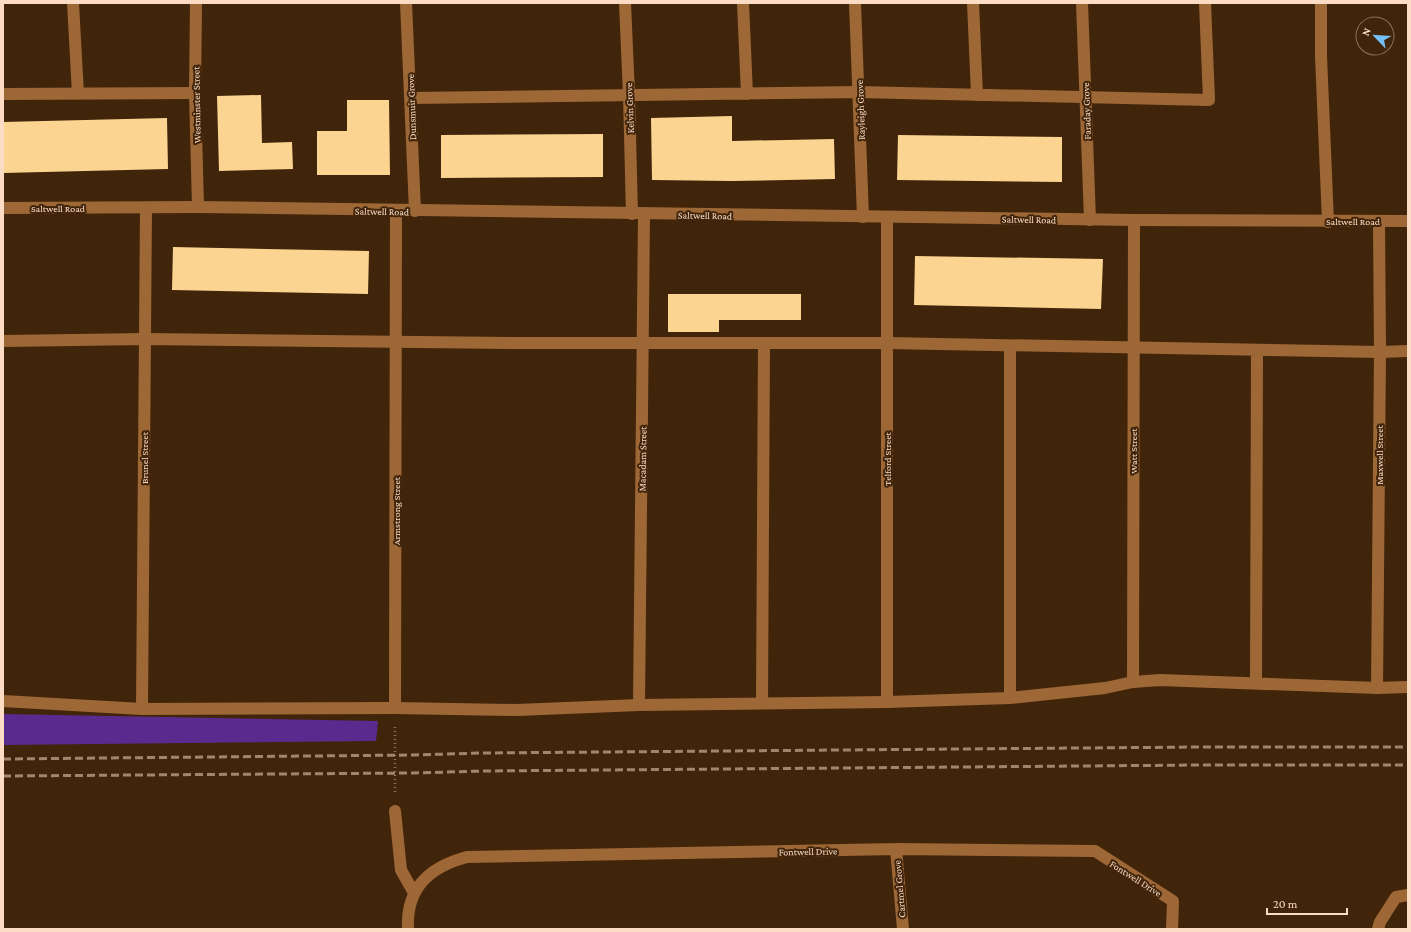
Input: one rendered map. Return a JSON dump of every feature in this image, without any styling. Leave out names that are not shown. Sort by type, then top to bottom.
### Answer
[{"type":"street","points":[[73,3],[78,94]]},
{"type":"street","name":"Westminster Street","points":[[196,3],[195,93],[198,207]]},
{"type":"street","name":"Dunsmuir Grove","points":[[406,3],[411,98],[414,211]]},
{"type":"street","name":"Kelvin Grove","points":[[625,3],[632,214]]},
{"type":"street","points":[[743,3],[747,94]]},
{"type":"street","name":"Rayleigh Grove","points":[[855,3],[863,217]]},
{"type":"street","points":[[973,3],[977,95]]},
{"type":"street","name":"Faraday Grove","points":[[1082,3],[1090,220]]},
{"type":"street","points":[[411,98],[859,92],[1209,100],[1204,3]]},
{"type":"street","points":[[1320,3],[1328,222]]},
{"type":"street","points":[[3,94],[195,93]]},
{"type":"street","name":"Saltwell Road","points":[[3,208],[198,207],[1090,220],[1328,222],[1408,221]]},
{"type":"street","name":"Brunel Street","points":[[142,709],[146,208]]},
{"type":"street","name":"Armstrong Street","points":[[395,708],[396,211]]},
{"type":"street","name":"Macadam Street","points":[[639,704],[644,214]]},
{"type":"street","name":"Telford Street","points":[[887,217],[887,702]]},
{"type":"street","name":"Watt Street","points":[[1133,682],[1134,220]]},
{"type":"street","name":"Maxwell Street","points":[[1377,688],[1380,352],[1379,222]]},
{"type":"street","points":[[3,341],[145,339],[518,343],[887,343],[1380,352],[1408,350]]},
{"type":"street","points":[[762,703],[764,343]]},
{"type":"street","points":[[1010,346],[1010,698]]},
{"type":"street","points":[[1256,683],[1257,350]]},
{"type":"street","points":[[3,701],[142,709],[395,708],[517,710],[639,704],[887,702],[1010,698],[1105,688],[1133,682],[1160,680],[1377,688],[1408,687]]},
{"type":"street","points":[[395,811],[401,870],[414,893],[407,915],[408,929]]},
{"type":"street","name":"Fontwell Drive","points":[[414,893],[422,881],[433,871],[451,861],[467,857],[896,849],[1095,851],[1173,901],[1172,929]]},
{"type":"street","name":"Cartmel Grove","points":[[896,849],[902,929]]},
{"type":"street","points":[[1378,929],[1380,922],[1396,897],[1408,895]]},
{"type":"path","points":[[395,708],[395,811]]},
{"type":"shaded area","points":[[3,714],[378,721],[376,741],[3,745]]},
{"type":"building","points":[[261,95],[262,143],[292,142],[293,169],[219,171],[217,96]]},
{"type":"building","points":[[347,100],[389,100],[390,175],[317,175],[317,131],[347,131]]},
{"type":"building","points":[[732,116],[732,141],[834,139],[835,179],[732,181],[652,180],[651,118]]},
{"type":"building","points":[[167,118],[168,169],[3,173],[3,122]]},
{"type":"building","points":[[603,134],[603,177],[441,178],[441,135]]},
{"type":"building","points":[[898,135],[1062,137],[1062,182],[897,180]]},
{"type":"building","points":[[173,247],[369,251],[368,294],[172,290]]},
{"type":"building","points":[[915,256],[1103,259],[1101,309],[914,305]]},
{"type":"building","points":[[668,294],[801,294],[801,320],[719,320],[719,332],[668,332]]},
{"type":"railway","points":[[3,759],[483,753],[1200,747],[1408,747]]},
{"type":"railway","points":[[3,776],[1200,765],[1408,765]]}]
